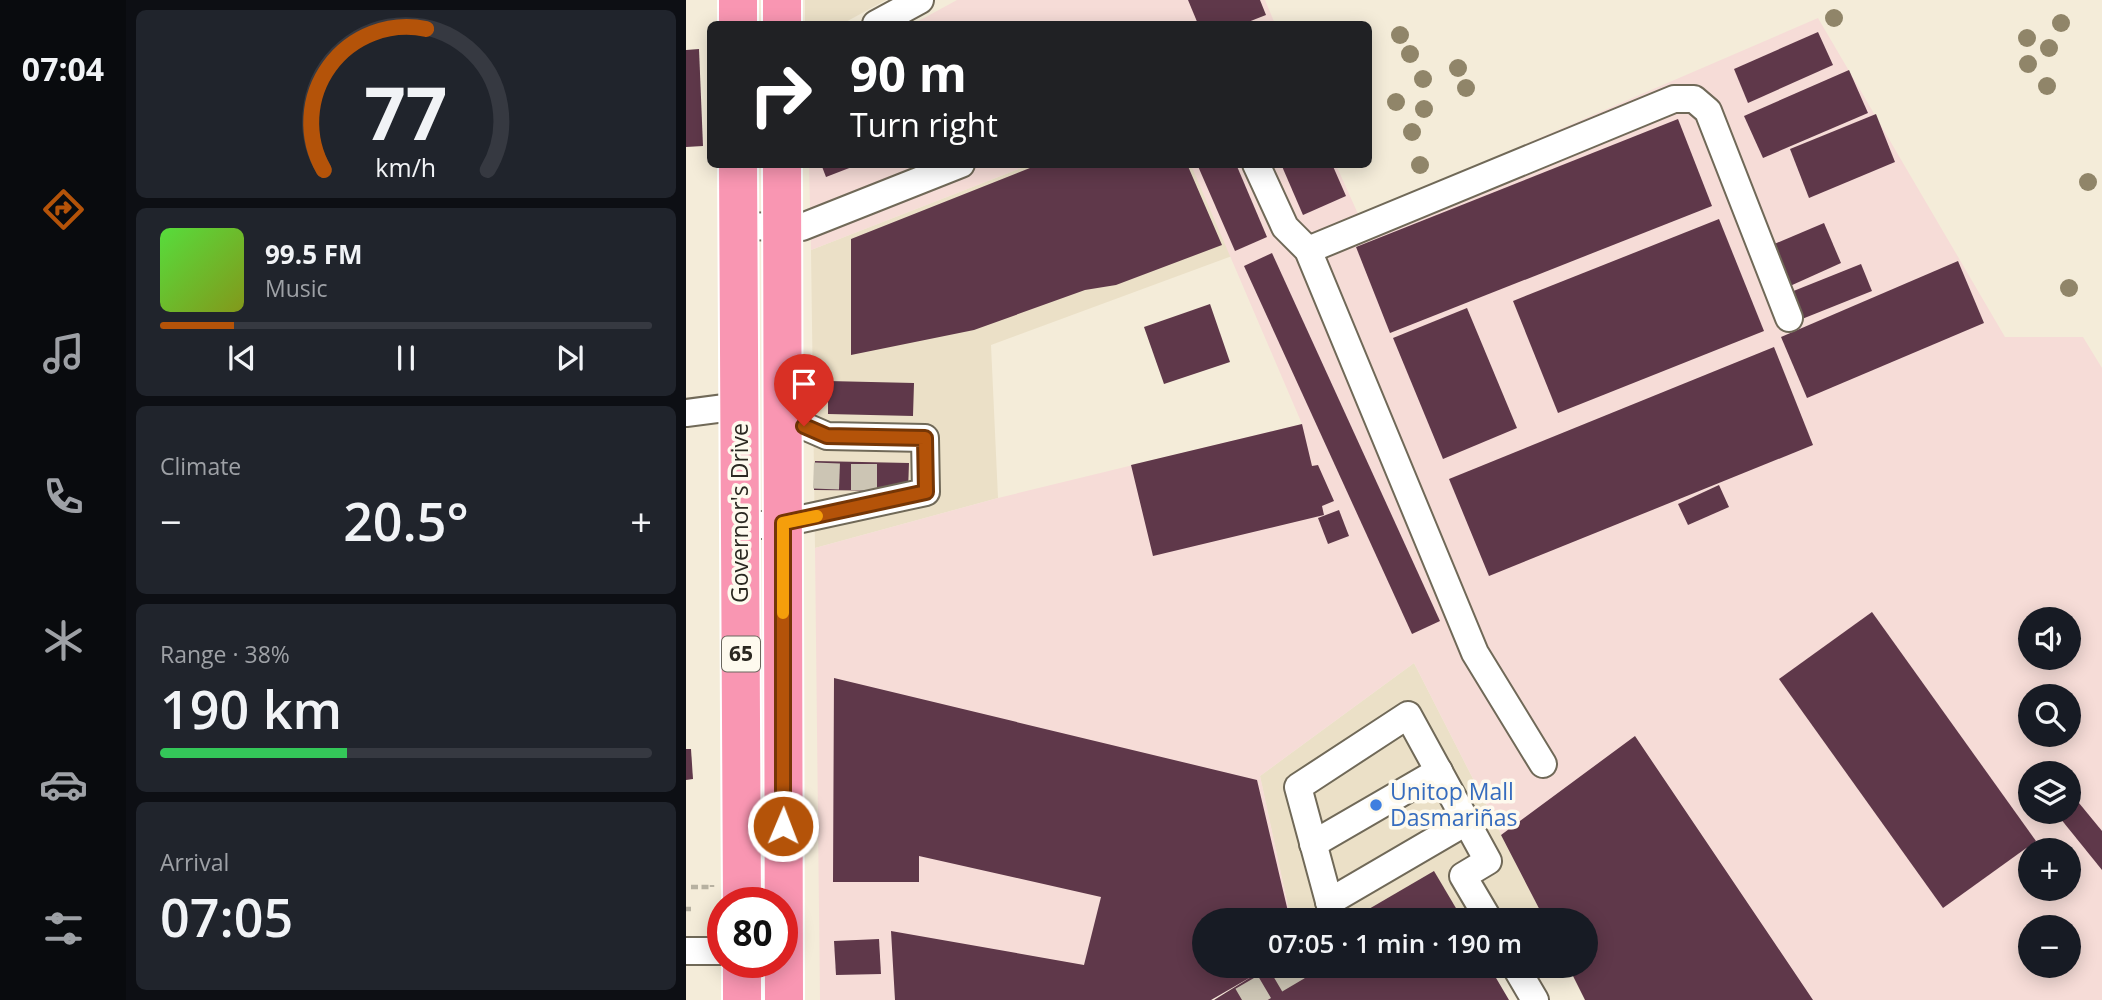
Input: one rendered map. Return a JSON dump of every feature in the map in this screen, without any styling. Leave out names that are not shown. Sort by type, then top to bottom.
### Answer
[{"type":"highway","points":[[738,0],[738,21]]},
{"type":"highway","points":[[782,0],[782,21]]},
{"type":"highway","name":"Governor's Drive","points":[[727,887],[740,582],[738,168]]},
{"type":"highway","name":"Governor's Drive","points":[[781,887],[782,168]]},
{"type":"highway","points":[[742,978],[743,1000]]},
{"type":"highway","name":"Governor's Drive","points":[[782,978],[784,1000]]},
{"type":"street","points":[[882,21],[920,0]]},
{"type":"street","points":[[1308,250],[1674,99],[1694,99],[1708,111],[1789,318]]},
{"type":"street","points":[[738,226],[802,228],[951,168]]},
{"type":"street","points":[[1258,168],[1285,227],[1308,250],[1475,653],[1543,764]]},
{"type":"street","points":[[686,413],[740,406]]},
{"type":"street","points":[[740,527],[783,523],[826,502],[926,492],[925,438],[864,450],[827,449],[783,409]]},
{"type":"street","points":[[740,582],[783,574]]},
{"type":"street","points":[[1330,908],[1297,787],[1408,715],[1488,861],[1462,876],[1482,908]]},
{"type":"street","points":[[1313,844],[1439,771]]},
{"type":"street","points":[[1336,908],[1466,822]]},
{"type":"street","points":[[686,951],[707,951]]},
{"type":"street","points":[[743,1000],[760,978]]},
{"type":"street","points":[[1522,978],[1535,1000]]},
{"type":"path","points":[[691,887],[707,891]]},
{"type":"shaded area","points":[[805,0],[886,0],[848,21],[805,21]]},
{"type":"shaded area","points":[[957,0],[1265,0],[1274,21],[918,21]]},
{"type":"shaded area","points":[[1818,18],[2005,337],[2083,337],[2102,368],[2102,1000],[1585,1000],[1585,978],[1598,978],[1598,908],[1539,908],[1414,663],[1260,776],[1288,908],[1192,908],[1192,978],[1250,978],[1212,1000],[820,1000],[815,548],[998,498],[1302,424],[1192,168],[1337,168],[1359,216]]},
{"type":"shaded area","points":[[809,168],[1021,168],[811,250]]},
{"type":"shaded area","points":[[1021,168],[1193,168],[1232,256],[991,345],[998,498],[815,548],[811,250]]},
{"type":"shaded area","name":"Unitop Mall Dasmariñas","points":[[1414,663],[1539,908],[1288,908],[1260,776]]},
{"type":"building","points":[[1188,0],[1260,0],[1266,15],[1251,21],[1197,21]]},
{"type":"building","points":[[1818,32],[1833,65],[1748,103],[1734,69]]},
{"type":"building","points":[[699,49],[703,146],[686,147],[686,50]]},
{"type":"building","points":[[1849,70],[1868,113],[1763,158],[1744,116]]},
{"type":"building","points":[[1876,114],[1895,162],[1809,198],[1790,149]]},
{"type":"building","points":[[1678,119],[1712,206],[1390,333],[1356,247]]},
{"type":"building","points":[[823,168],[849,168],[826,177]]},
{"type":"building","points":[[1030,168],[1189,168],[1222,245],[1116,285],[1085,290],[974,330],[851,355],[851,239]]},
{"type":"building","points":[[1199,168],[1238,168],[1267,237],[1235,251]]},
{"type":"building","points":[[1283,168],[1334,168],[1346,196],[1303,215]]},
{"type":"building","points":[[1719,219],[1764,331],[1558,413],[1513,301]]},
{"type":"building","points":[[1824,223],[1841,263],[1790,286],[1772,245]]},
{"type":"building","points":[[1272,253],[1440,621],[1412,634],[1244,266]]},
{"type":"building","points":[[1958,261],[1984,323],[1807,398],[1781,337]]},
{"type":"building","points":[[1861,264],[1872,291],[1802,319],[1791,292]]},
{"type":"building","points":[[1210,304],[1230,362],[1164,384],[1144,327]]},
{"type":"building","points":[[1467,308],[1517,428],[1443,459],[1393,338]]},
{"type":"building","points":[[1774,347],[1813,445],[1489,576],[1449,479]]},
{"type":"building","points":[[828,381],[914,383],[913,416],[828,414]]},
{"type":"building","points":[[1302,424],[1312,466],[1318,465],[1334,501],[1322,506],[1324,515],[1153,556],[1131,465]]},
{"type":"building","points":[[815,461],[909,463],[908,491],[814,490]]},
{"type":"building","points":[[1719,485],[1729,507],[1688,525],[1678,504]]},
{"type":"building","points":[[1339,510],[1349,536],[1328,544],[1318,518]]},
{"type":"building","points":[[1872,612],[2018,816],[2018,824],[2024,824],[2034,838],[2018,838],[2018,854],[1943,908],[1779,679]]},
{"type":"building","points":[[834,678],[1257,780],[1287,908],[1192,908],[1192,978],[1249,978],[1211,1000],[895,1000],[891,931],[1084,965],[1101,897],[919,856],[919,882],[833,882]]},
{"type":"building","points":[[1635,736],[1813,1000],[1585,1000],[1574,978],[1598,978],[1598,908],[1539,908],[1501,835]]},
{"type":"building","points":[[686,749],[691,749],[693,779],[686,780]]},
{"type":"building","points":[[2081,805],[2102,831],[2102,870],[2081,844],[2081,838],[2076,838],[2065,824],[2081,824]]},
{"type":"building","points":[[1434,871],[1456,908],[1371,908]]},
{"type":"building","points":[[879,939],[881,974],[836,975],[834,941]]},
{"type":"building","points":[[1250,978],[1496,978],[1509,1000],[1214,1000]]},
{"type":"tunnel","points":[[826,489],[827,462]]},
{"type":"tunnel","points":[[864,462],[864,490]]},
{"type":"tunnel","points":[[1242,1000],[1280,978]]},
{"type":"slow traffic","points":[[783,613],[783,523],[817,516]]},
{"type":"place","name":"Unitop Mall Dasmariñas","points":[[1376,805]]},
{"type":"route","points":[[783,826],[783,523],[926,492],[925,438],[827,436],[804,426]]}]
